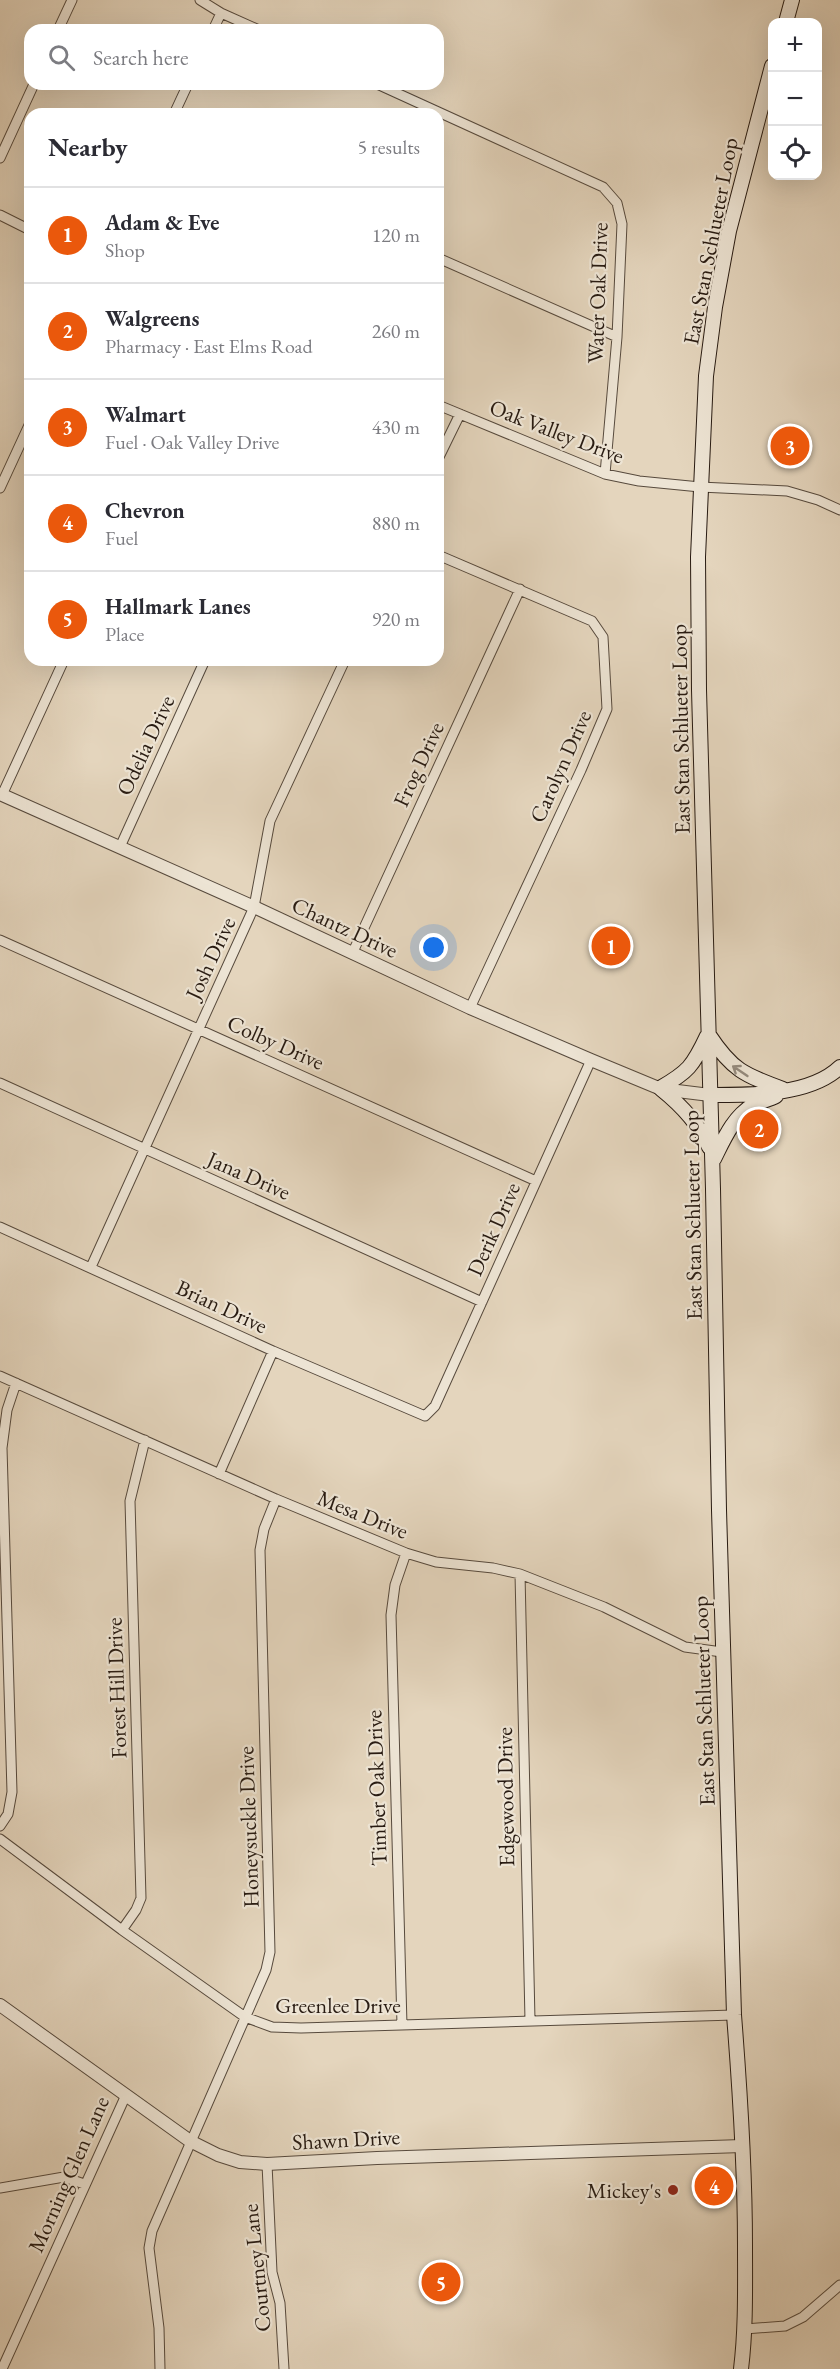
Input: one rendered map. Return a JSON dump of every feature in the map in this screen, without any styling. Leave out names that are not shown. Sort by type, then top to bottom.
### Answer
[{"type":"main road","points":[[787,18],[792,0]]},
{"type":"main road","name":"East Stan Schlueter Loop","points":[[741,2369],[745,2329],[742,2146],[734,2015],[722,1652],[712,1158],[699,690],[700,487],[706,376],[715,307],[729,231],[770,72]]},
{"type":"main road","points":[[708,1034],[696,1061],[686,1072],[660,1089],[673,1099],[703,1133],[712,1158]]},
{"type":"main road","points":[[708,1034],[723,1056],[740,1072],[785,1090]]},
{"type":"main road","points":[[710,1095],[749,1095],[785,1090],[823,1080],[840,1067]]},
{"type":"main road","points":[[712,1158],[732,1125],[744,1112],[785,1090]]},
{"type":"street","points":[[61,24],[72,0]]},
{"type":"street","points":[[200,0],[246,24]]},
{"type":"street","points":[[216,24],[221,13]]},
{"type":"street","points":[[0,158],[31,90]]},
{"type":"street","points":[[177,108],[185,90]]},
{"type":"street","name":"Water Oak Drive","points":[[390,90],[430,108]]},
{"type":"street","name":"Water Oak Drive","points":[[444,115],[603,187],[616,203],[622,224],[617,337],[605,474]]},
{"type":"street","points":[[0,215],[24,227]]},
{"type":"street","points":[[444,261],[617,337]]},
{"type":"street","name":"Oak Valley Drive","points":[[444,407],[605,474],[639,481],[700,487],[787,491],[818,500],[840,510]]},
{"type":"street","points":[[444,447],[460,414]]},
{"type":"street","points":[[0,488],[24,436]]},
{"type":"street","name":"Carolyn Drive","points":[[444,558],[592,621],[603,637],[607,709],[470,1008]]},
{"type":"street","name":"Frog Drive","points":[[352,954],[520,590]]},
{"type":"street","points":[[1,794],[61,666]]},
{"type":"street","name":"Odelia Drive","points":[[120,847],[202,666]]},
{"type":"street","name":"Josh Drive","points":[[91,1267],[254,907],[270,821],[342,666]]},
{"type":"street","name":"Chantz Drive","points":[[1,794],[254,907],[470,1008],[591,1060],[660,1089],[710,1095]]},
{"type":"street","name":"Colby Drive","points":[[0,939],[536,1181]]},
{"type":"street","name":"Derik Drive","points":[[429,1414],[435,1406],[591,1060]]},
{"type":"street","name":"Jana Drive","points":[[0,1083],[482,1302]]},
{"type":"street","name":"Brian Drive","points":[[0,1227],[273,1351],[425,1416],[429,1414]]},
{"type":"street","points":[[219,1474],[273,1351]]},
{"type":"street","name":"Mesa Drive","points":[[0,1376],[276,1499],[406,1553],[436,1562],[493,1568],[520,1574],[604,1607],[685,1647],[722,1652]]},
{"type":"street","points":[[0,1826],[8,1814],[12,1792],[2,1448],[7,1410],[16,1383]]},
{"type":"street","name":"Forest Hill Drive","points":[[122,1930],[136,1910],[141,1898],[130,1502],[145,1440]]},
{"type":"street","name":"Honeysuckle Drive","points":[[160,2369],[159,2328],[149,2248],[156,2219],[266,1970],[270,1952],[260,1550],[264,1529],[276,1499]]},
{"type":"street","name":"Timber Oak Drive","points":[[402,2025],[391,1615],[395,1585],[406,1553]]},
{"type":"street","name":"Edgewood Drive","points":[[520,1574],[530,2020]]},
{"type":"street","name":"Greenlee Drive","points":[[0,1839],[122,1930],[245,2017],[272,2027],[734,2015]]},
{"type":"street","name":"Shawn Drive","points":[[0,2005],[190,2141],[218,2155],[240,2162],[267,2164],[742,2146]]},
{"type":"street","name":"Morning Glen Lane","points":[[3,2369],[84,2184],[126,2095]]},
{"type":"street","name":"Courtney Lane","points":[[267,2164],[272,2272],[280,2303],[284,2369]]},
{"type":"street","points":[[0,2188],[64,2177],[84,2184]]},
{"type":"street","points":[[745,2329],[785,2326],[803,2317],[840,2285]]},
{"type":"place","name":"Walmart","points":[[790,446]]},
{"type":"place","name":"Adam & Eve","points":[[611,946]]},
{"type":"place","name":"Walgreens","points":[[759,1129]]},
{"type":"place","name":"Chevron","points":[[714,2186]]},
{"type":"place","name":"Mickey's","points":[[673,2190]]},
{"type":"place","name":"Hallmark Lanes","points":[[441,2282]]}]
